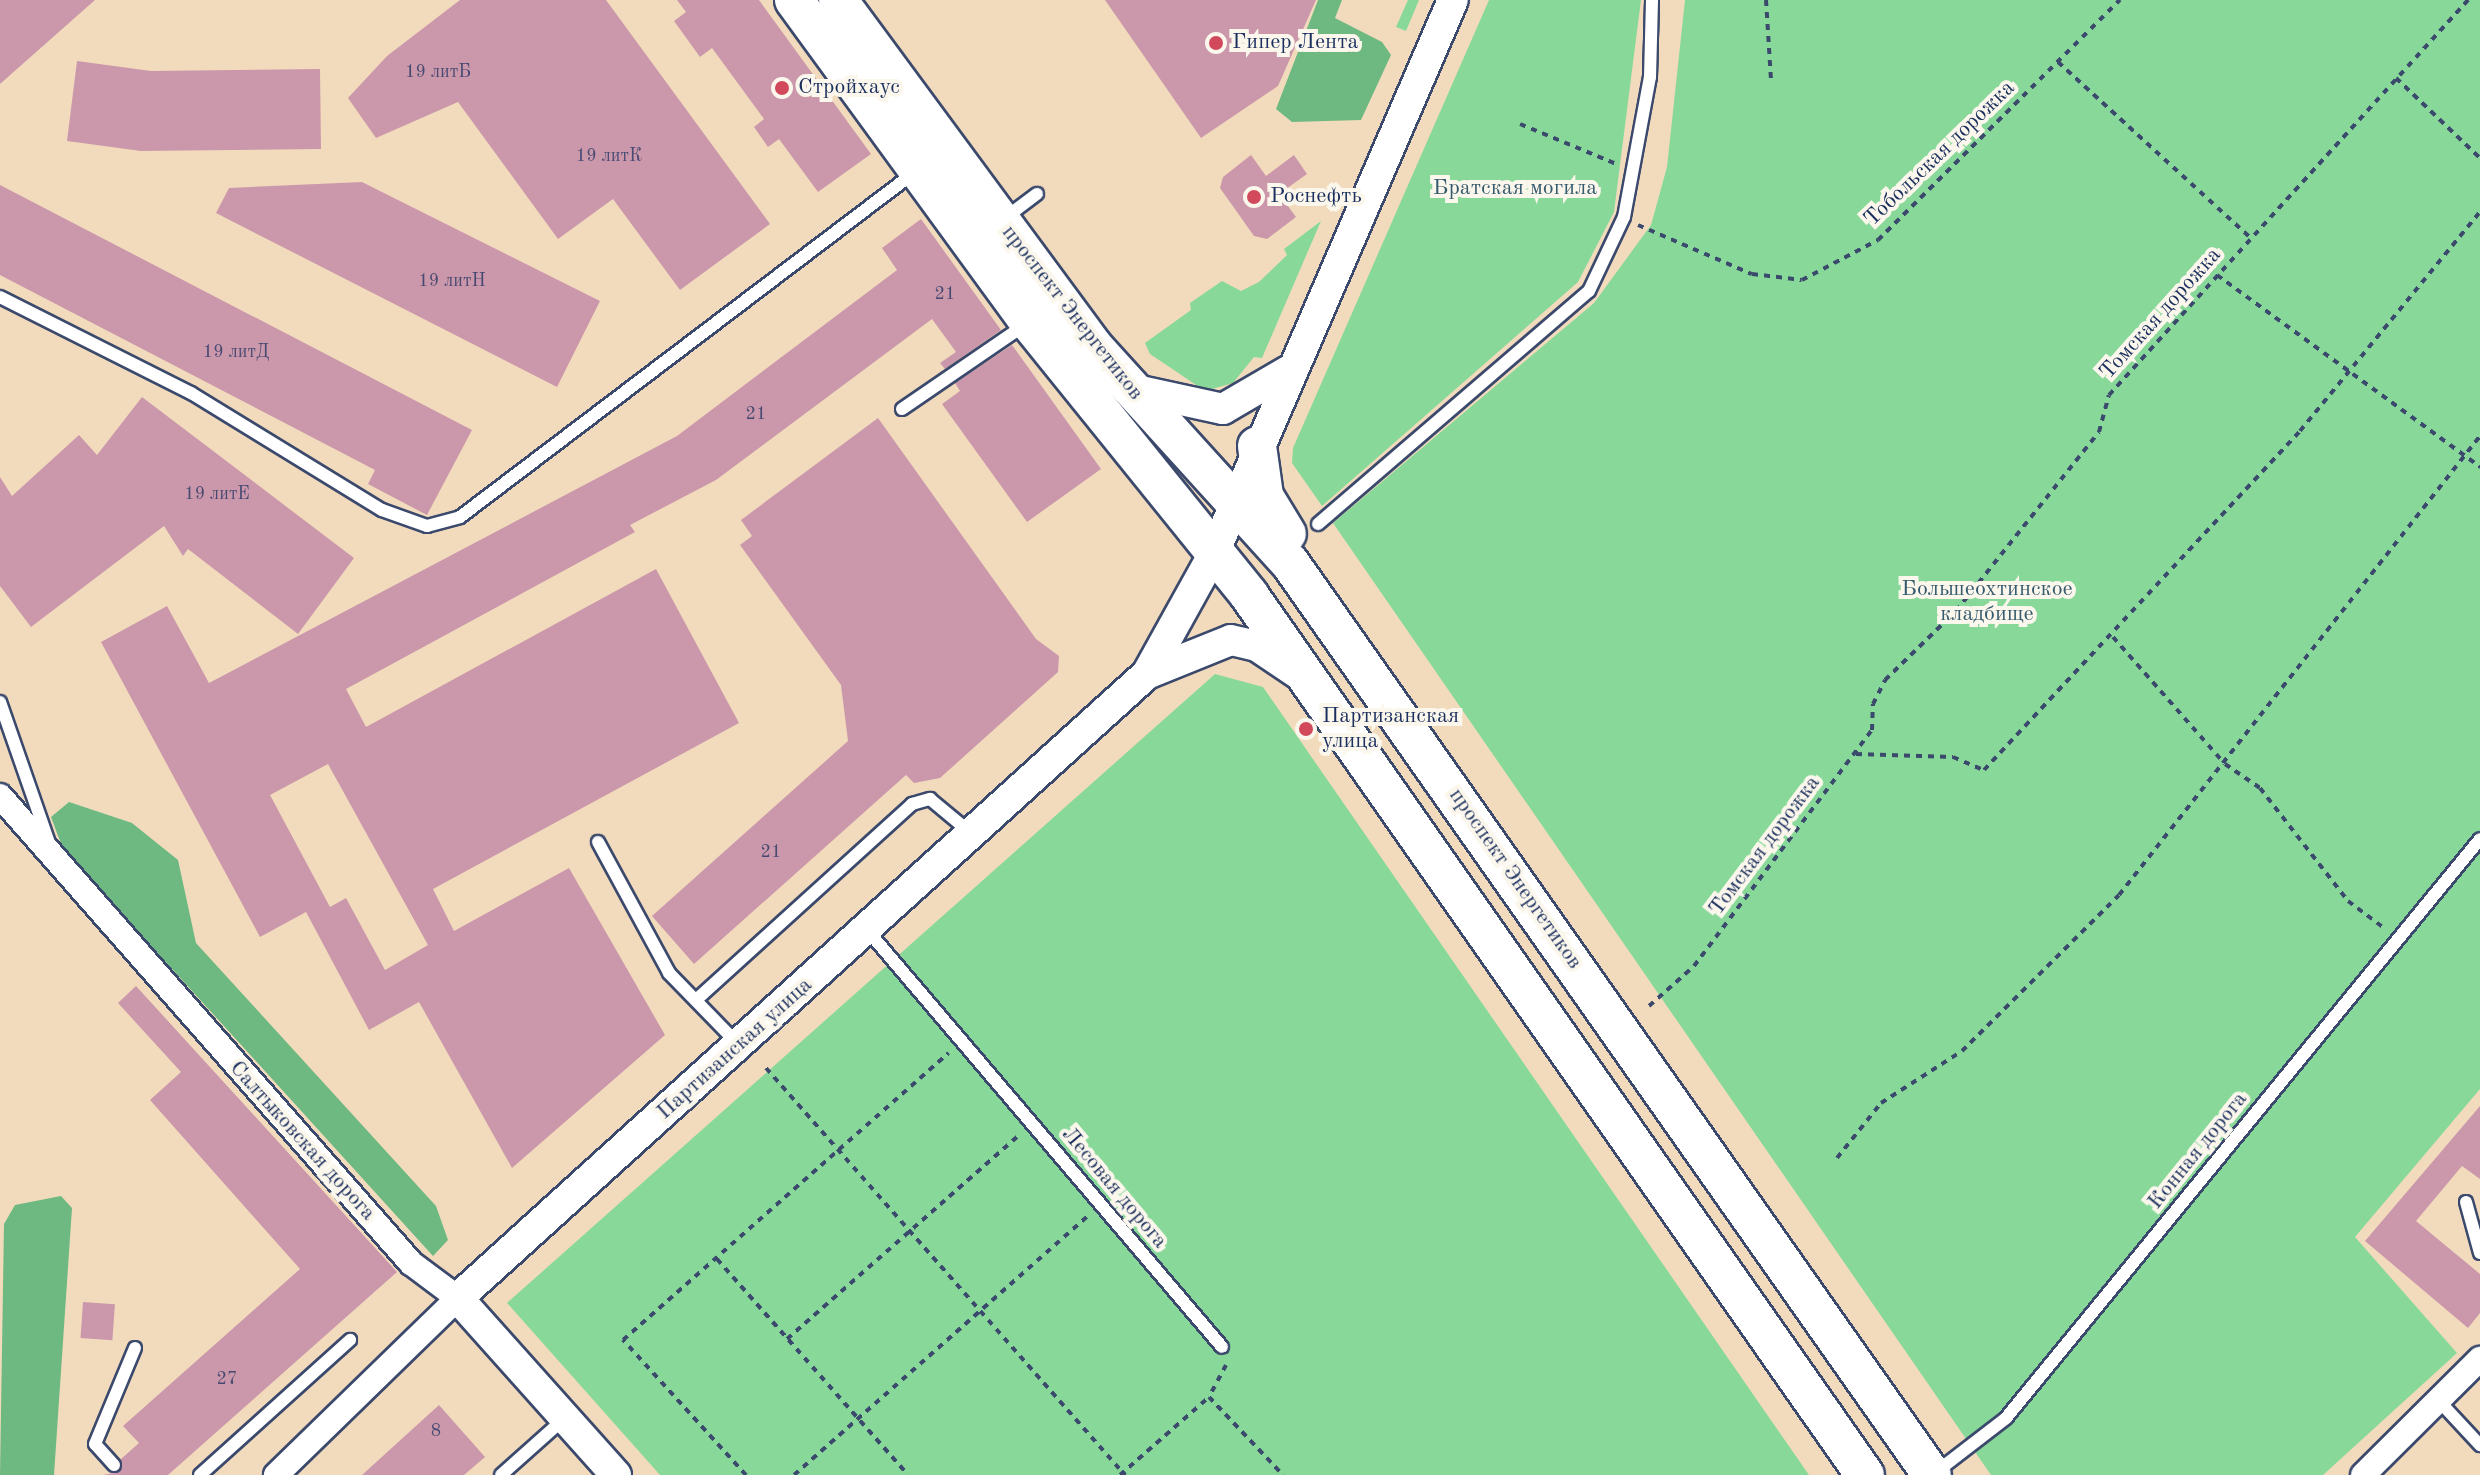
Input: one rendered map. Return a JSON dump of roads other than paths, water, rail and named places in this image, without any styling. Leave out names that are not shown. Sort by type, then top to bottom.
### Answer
[{"type":"main road","name":"проспект Энергетиков","points":[[794,0],[1029,322],[1214,553],[1310,684],[1865,1475]]},
{"type":"main road","name":"проспект Энергетиков","points":[[838,0],[1000,222],[1129,388],[1237,502],[1344,636],[1932,1475]]},
{"type":"main road","points":[[1257,446],[1270,512],[1337,605],[1344,636]]},
{"type":"street","name":"Партизанская улица","points":[[276,1475],[458,1298],[974,835],[1147,674],[1214,553],[1290,369],[1453,0]]},
{"type":"street","points":[[1129,388],[1223,409],[1241,405],[1290,369]]},
{"type":"street","points":[[1147,674],[1231,640],[1257,646],[1310,684]]},
{"type":"street","name":"Салтыковская дорога","points":[[0,796],[58,869],[411,1263],[458,1298],[616,1475]]},
{"type":"street","points":[[2363,1475],[2480,1359]]},
{"type":"lane","points":[[1318,524],[1589,291],[1624,217],[1650,77],[1652,0]]},
{"type":"lane","points":[[0,297],[191,393],[382,510],[427,526],[460,517],[918,170]]},
{"type":"lane","points":[[1000,222],[1037,194]]},
{"type":"lane","points":[[902,409],[1029,322]]},
{"type":"lane","points":[[0,702],[58,869]]},
{"type":"lane","points":[[696,1000],[912,804],[930,799],[974,835]]},
{"type":"lane","name":"Конная дорога","points":[[1932,1475],[2006,1418],[2480,839]]},
{"type":"lane","points":[[598,842],[669,973],[739,1045]]},
{"type":"lane","name":"Лесовая дорога","points":[[868,931],[1222,1347]]},
{"type":"lane","points":[[2466,1202],[2480,1253]]},
{"type":"lane","points":[[200,1475],[350,1340]]},
{"type":"lane","points":[[114,1465],[95,1444],[135,1348]]},
{"type":"lane","points":[[2440,1402],[2480,1445]]},
{"type":"lane","points":[[501,1475],[565,1418]]},
{"type":"place","name":"Гипер Лента","points":[[1216,43]]},
{"type":"place","name":"Стройхаус","points":[[782,88]]},
{"type":"place","name":"Роснефть","points":[[1254,197]]},
{"type":"place","name":"Партизанская улица","points":[[1306,729]]},
{"type":"park label","name":"Братская могила","points":[[1515,189]]},
{"type":"park label","name":"Большеохтинское кладбище","points":[[1987,602]]}]
